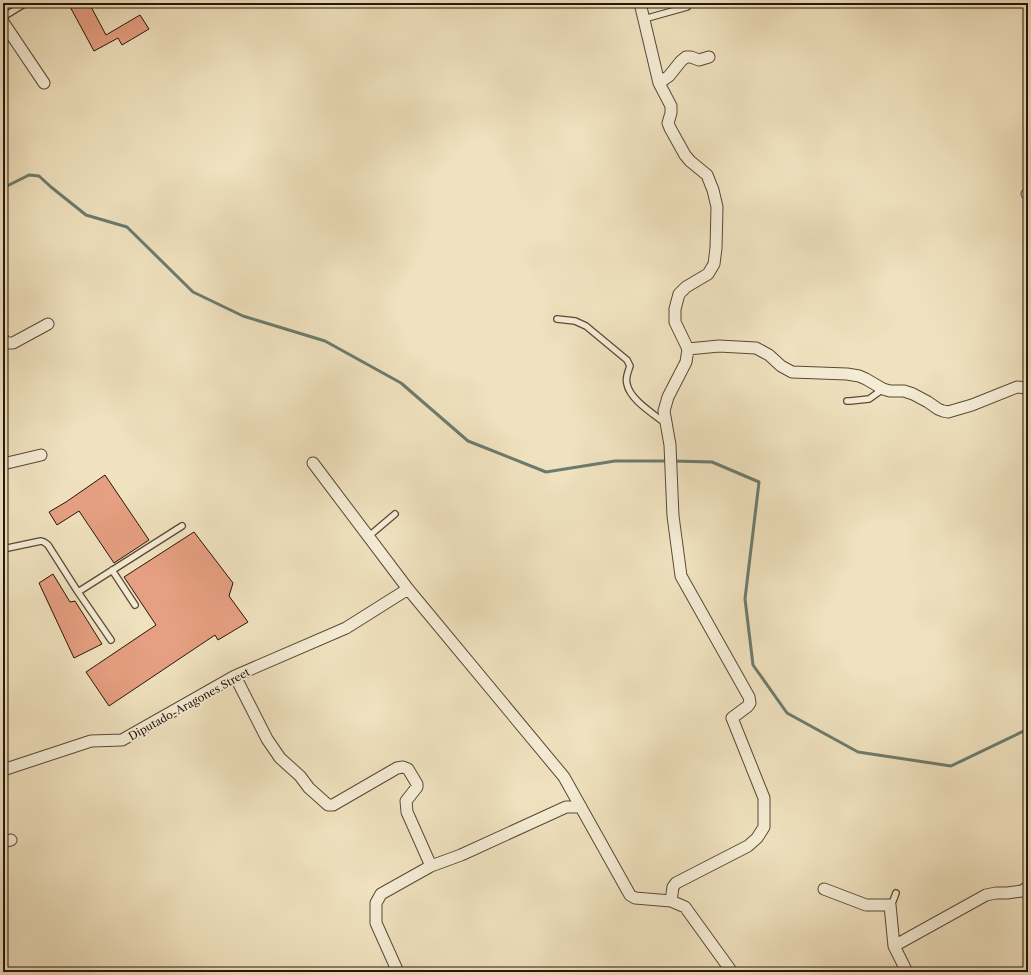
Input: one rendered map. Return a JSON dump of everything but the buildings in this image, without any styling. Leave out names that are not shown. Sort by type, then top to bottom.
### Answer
[{"type":"street","points":[[640,3],[659,83],[671,106],[671,113],[668,123],[685,156],[706,175],[713,190],[717,206],[714,264],[708,274],[686,287],[679,294],[675,309],[675,322],[688,349],[686,362],[668,397],[664,411],[670,445],[673,516],[681,576],[749,697],[750,703],[748,706],[732,718],[764,798],[764,827],[757,838],[748,846],[676,883],[673,887],[672,900]]},
{"type":"street","points":[[3,22],[44,83]]},
{"type":"street","points":[[659,83],[669,76],[686,57],[699,60],[709,57]]},
{"type":"street","points":[[3,339],[6,343],[13,343],[48,324]]},
{"type":"street","points":[[688,349],[720,346],[756,348],[763,351],[781,366],[792,372],[847,374],[859,376],[883,389],[890,391],[904,391],[913,394],[943,412],[972,405],[1017,387],[1028,388]]},
{"type":"street","points":[[3,464],[41,455]]},
{"type":"street","points":[[313,463],[408,589],[564,777],[630,895],[635,898],[672,900],[685,908],[732,972]]},
{"type":"street","name":"Diputado-Aragones Street","points":[[3,770],[91,741],[122,740],[235,676],[346,628],[408,589]]},
{"type":"street","points":[[235,676],[267,739],[280,758],[328,805],[333,805],[397,768],[403,767],[408,769],[417,784],[417,787],[406,801],[407,812],[431,866]]},
{"type":"street","points":[[398,972],[376,923],[376,903],[381,894],[431,866],[461,855],[566,807],[580,807]]},
{"type":"street","points":[[894,946],[986,895],[1022,891],[1028,887]]},
{"type":"street","points":[[824,889],[866,905],[890,905],[894,946],[907,972]]},
{"type":"lane","points":[[3,17],[26,3]]},
{"type":"lane","points":[[644,20],[687,7]]},
{"type":"lane","points":[[557,319],[575,321],[586,326],[627,360],[630,366],[626,383],[629,390],[642,406],[667,425]]},
{"type":"lane","points":[[847,401],[869,399],[883,389]]},
{"type":"lane","points":[[369,536],[395,514]]},
{"type":"lane","points":[[78,592],[182,526]]},
{"type":"lane","points":[[3,549],[41,541],[48,545],[111,640]]},
{"type":"lane","points":[[112,570],[135,605]]},
{"type":"lane","points":[[890,905],[893,902],[896,893]]},
{"type":"waterway","points":[[3,187],[29,175],[39,176],[86,215],[127,227],[193,292],[243,316],[325,341],[401,383],[468,441],[546,472],[615,461],[668,461]]},
{"type":"waterway","points":[[673,461],[712,462],[759,482],[745,599],[753,665],[787,713],[858,752],[951,766],[1028,729]]}]
